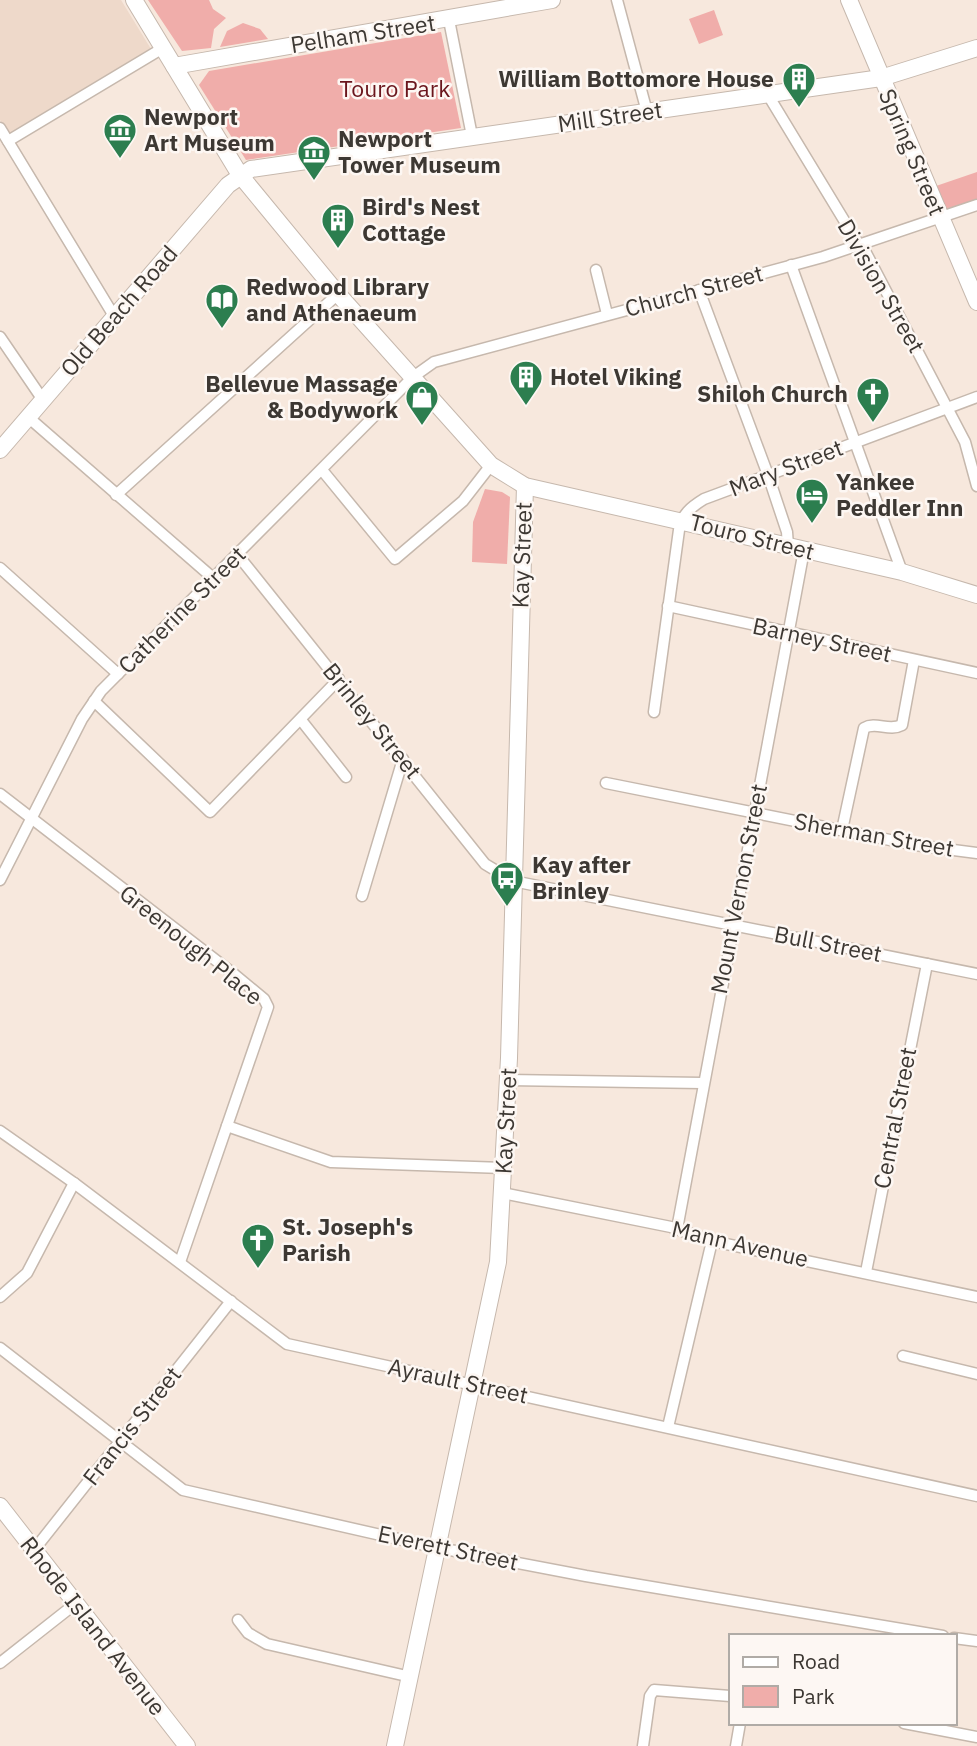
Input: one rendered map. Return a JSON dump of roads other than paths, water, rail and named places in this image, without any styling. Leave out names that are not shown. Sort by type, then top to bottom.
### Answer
[{"type":"street","name":"Touro Street","points":[[134,0],[240,175],[338,294],[491,465],[525,486],[902,572],[977,595]]},
{"type":"street","name":"Pelham Street","points":[[174,66],[552,0]]},
{"type":"street","points":[[617,0],[647,112]]},
{"type":"street","name":"Spring Street","points":[[849,0],[977,302]]},
{"type":"street","points":[[449,20],[472,136]]},
{"type":"street","points":[[8,141],[163,48]]},
{"type":"street","name":"Mill Street","points":[[240,175],[251,169],[881,78],[977,48]]},
{"type":"street","name":"Division Street","points":[[768,95],[861,246],[948,407],[965,442],[977,486]]},
{"type":"street","points":[[0,128],[114,316]]},
{"type":"street","name":"Old Beach Road","points":[[0,450],[114,316],[240,175]]},
{"type":"street","name":"Church Street","points":[[413,377],[434,362],[861,246],[977,205]]},
{"type":"street","points":[[791,265],[902,572]]},
{"type":"street","points":[[596,270],[607,314]]},
{"type":"street","points":[[699,290],[768,475],[787,532],[788,547]]},
{"type":"street","points":[[117,495],[338,294]]},
{"type":"street","points":[[0,337],[43,400]]},
{"type":"street","name":"Catherine Street","points":[[0,880],[93,701],[413,377]]},
{"type":"street","name":"Mary Street","points":[[681,520],[689,509],[704,499],[977,397]]},
{"type":"street","points":[[28,417],[213,578]]},
{"type":"street","points":[[322,470],[395,559],[463,501],[491,465]]},
{"type":"street","name":"Kay Street","points":[[396,1746],[498,1262],[508,1080],[525,486]]},
{"type":"street","points":[[654,712],[681,520]]},
{"type":"street","name":"Mount Vernon Street","points":[[677,1229],[702,1083],[804,550]]},
{"type":"street","name":"Brinley Street","points":[[237,554],[485,864],[513,881]]},
{"type":"street","points":[[0,568],[118,674]]},
{"type":"street","name":"Barney Street","points":[[668,606],[787,634],[977,673]]},
{"type":"street","points":[[842,830],[864,728],[870,724],[895,729],[902,725],[914,660]]},
{"type":"street","points":[[93,701],[210,812],[339,679]]},
{"type":"street","points":[[301,720],[346,777]]},
{"type":"street","points":[[362,896],[403,759]]},
{"type":"street","name":"Sherman Street","points":[[606,783],[842,830],[977,853]]},
{"type":"street","name":"Greenough Place","points":[[0,794],[30,820],[264,999],[267,1014],[180,1262]]},
{"type":"street","name":"Bull Street","points":[[513,881],[977,974]]},
{"type":"street","name":"Central Street","points":[[866,1272],[927,964]]},
{"type":"street","points":[[508,1080],[702,1083]]},
{"type":"street","points":[[227,1126],[331,1162],[503,1168]]},
{"type":"street","name":"Ayrault Street","points":[[0,1131],[74,1183],[287,1344],[977,1496]]},
{"type":"street","points":[[0,1297],[26,1273],[74,1183]]},
{"type":"street","name":"Mann Avenue","points":[[502,1193],[677,1229],[712,1241],[977,1297]]},
{"type":"street","points":[[668,1427],[712,1241]]},
{"type":"street","name":"Francis Street","points":[[34,1550],[230,1301]]},
{"type":"street","name":"Everett Street","points":[[0,1348],[183,1490],[439,1548],[586,1576],[931,1634]]},
{"type":"street","points":[[903,1356],[977,1374]]},
{"type":"street","name":"Rhode Island Avenue","points":[[0,1506],[187,1746]]},
{"type":"street","points":[[0,1662],[75,1604]]},
{"type":"street","points":[[238,1620],[248,1633],[267,1644],[411,1677]]},
{"type":"street","points":[[956,1638],[977,1642]]},
{"type":"street","points":[[643,1746],[650,1696],[654,1690],[729,1696]]},
{"type":"street","points":[[736,1746],[740,1725]]},
{"type":"street","points":[[914,1725],[977,1737]]},
{"type":"place","name":"William Bottomore House","points":[[799,109]]},
{"type":"place","name":"Newport Art Museum","points":[[120,160]]},
{"type":"place","name":"Newport Tower Museum","points":[[314,182]]},
{"type":"place","name":"Bird's Nest Cottage","points":[[338,250]]},
{"type":"place","name":"Redwood Library and Athenaeum","points":[[222,330]]},
{"type":"place","name":"Hotel Viking","points":[[526,407]]},
{"type":"place","name":"Shiloh Church","points":[[873,424]]},
{"type":"place","name":"Bellevue Massage & Bodywork","points":[[422,427]]},
{"type":"place","name":"Yankee Peddler Inn","points":[[812,525]]},
{"type":"place","name":"Kay after Brinley","points":[[507,908]]},
{"type":"place","name":"St. Joseph's Parish","points":[[258,1270]]},
{"type":"park label","name":"Touro Park","points":[[395,89]]}]
